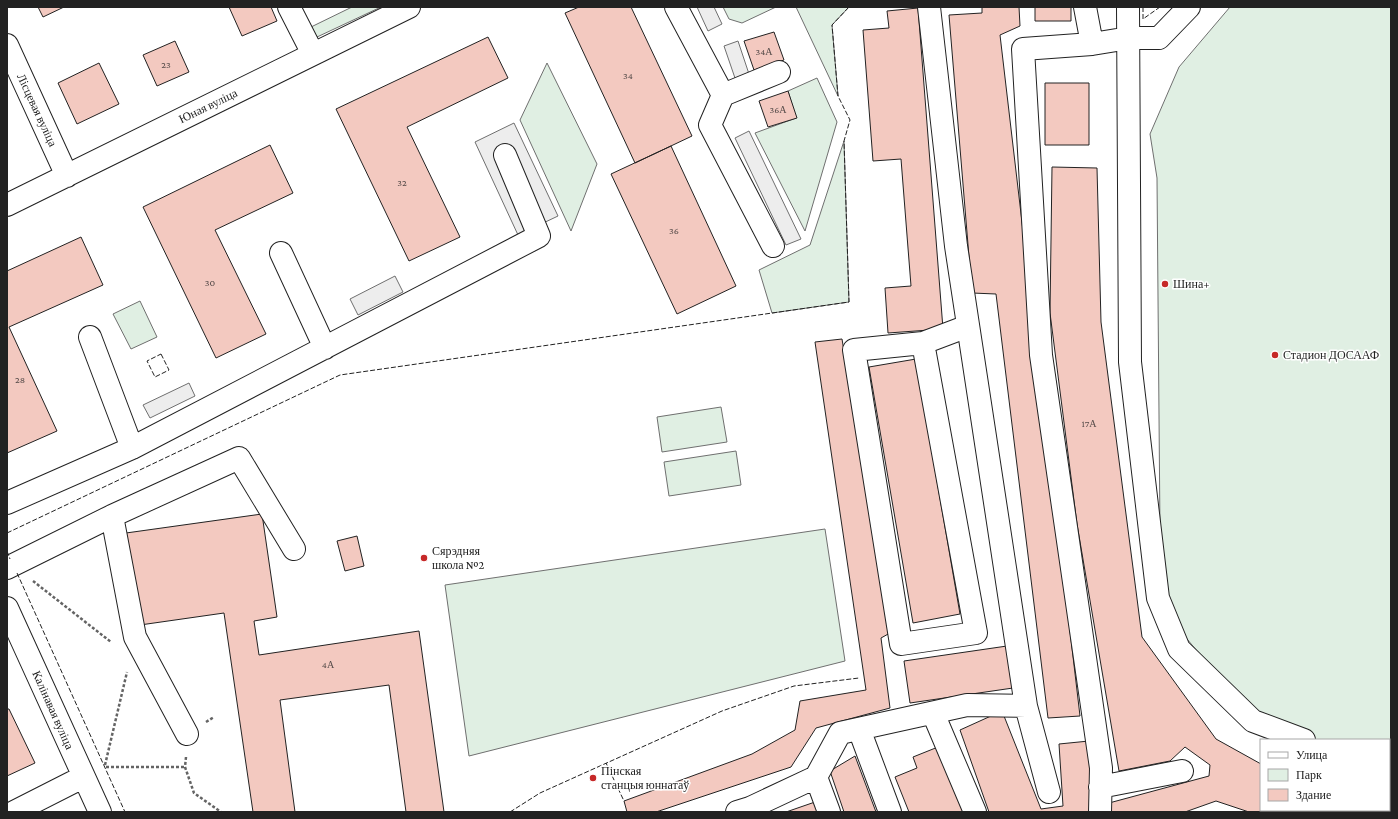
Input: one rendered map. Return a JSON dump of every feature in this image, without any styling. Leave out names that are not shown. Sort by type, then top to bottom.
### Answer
[{"type":"street","points":[[289,7],[313,54]]},
{"type":"street","name":"Юная вуліца","points":[[7,204],[67,176],[409,7]]},
{"type":"street","points":[[676,7],[723,95]]},
{"type":"street","points":[[929,7],[956,246],[1026,706],[1049,792]]},
{"type":"street","points":[[1085,7],[1092,44]]},
{"type":"street","points":[[1128,7],[1130,362],[1158,598],[1179,649],[1253,721],[1301,739]]},
{"type":"street","points":[[1100,812],[1101,768],[1041,355],[1023,49],[1092,44],[1129,38],[1159,38],[1189,7]]},
{"type":"street","name":"Лісцевая вуліца","points":[[7,45],[67,176]]},
{"type":"street","points":[[773,246],[710,125],[723,95],[779,72]]},
{"type":"street","points":[[7,503],[132,448],[539,236],[505,155]]},
{"type":"street","points":[[281,253],[325,348]]},
{"type":"street","points":[[923,343],[976,633],[901,644],[854,350],[923,343],[968,326]]},
{"type":"street","points":[[90,337],[132,448]]},
{"type":"street","points":[[10,567],[112,516],[239,458],[294,549]]},
{"type":"street","points":[[112,516],[135,637],[187,734]]},
{"type":"street","name":"Калінавая вуліца","points":[[7,608],[100,812]]},
{"type":"street","points":[[746,811],[816,777],[840,733],[967,705],[1026,706]]},
{"type":"street","points":[[933,713],[975,812]]},
{"type":"street","points":[[859,729],[890,812]]},
{"type":"street","points":[[1100,787],[1182,771]]},
{"type":"street","points":[[14,812],[83,777]]},
{"type":"street","points":[[816,777],[829,812]]},
{"type":"path","points":[[10,567],[112,642]]},
{"type":"path","points":[[135,637],[105,767],[185,767]]},
{"type":"path","points":[[214,717],[187,734],[185,767],[194,793],[221,812]]},
{"type":"green space","points":[[352,7],[381,7],[317,37],[310,33],[311,27]]},
{"type":"green space","points":[[723,7],[776,7],[742,23],[729,19]]},
{"type":"green space","points":[[796,7],[849,7],[832,25],[838,96]]},
{"type":"green space","name":"Стадион ДОСААФ","points":[[1230,7],[1391,7],[1391,750],[1390,739],[1314,739],[1245,709],[1168,616],[1160,532],[1157,178],[1150,134],[1179,67]]},
{"type":"green space","points":[[547,63],[597,164],[571,231],[520,120]]},
{"type":"green space","points":[[817,78],[837,122],[805,231],[755,133],[796,118],[788,91]]},
{"type":"green space","points":[[844,141],[849,302],[772,313],[759,270],[810,245]]},
{"type":"green space","points":[[140,301],[157,337],[131,349],[113,314]]},
{"type":"green space","points":[[721,407],[727,442],[662,452],[657,417]]},
{"type":"green space","points":[[736,451],[741,485],[669,496],[664,462]]},
{"type":"green space","points":[[825,529],[845,661],[469,756],[445,585]]},
{"type":"shaded area","points":[[697,7],[714,7],[722,24],[708,31]]},
{"type":"shaded area","points":[[738,41],[750,77],[736,81],[724,46]]},
{"type":"shaded area","points":[[514,123],[558,216],[518,235],[475,142]]},
{"type":"shaded area","points":[[749,131],[801,239],[786,245],[735,138]]},
{"type":"shaded area","points":[[395,276],[403,292],[358,315],[350,299]]},
{"type":"shaded area","points":[[189,383],[195,396],[150,418],[143,405]]},
{"type":"building","points":[[38,7],[64,7],[43,17]]},
{"type":"building","points":[[229,7],[271,7],[277,21],[242,36]]},
{"type":"building","points":[[579,7],[631,7],[692,136],[635,163],[565,13]]},
{"type":"building","points":[[982,7],[1019,7],[1020,26],[1000,35],[1080,716],[1048,718],[996,294],[972,293],[949,15],[982,13]]},
{"type":"building","points":[[1035,7],[1071,7],[1071,21],[1035,21]]},
{"type":"building","points":[[918,8],[943,329],[888,333],[885,288],[911,286],[901,159],[873,161],[863,30],[889,28],[887,11]]},
{"type":"building","points":[[774,32],[784,60],[754,70],[744,41]]},
{"type":"building","points":[[488,37],[508,78],[407,127],[460,237],[409,261],[336,109]]},
{"type":"building","points":[[175,41],[189,72],[157,86],[143,55]]},
{"type":"building","points":[[99,63],[119,104],[77,124],[58,83]]},
{"type":"building","points":[[1045,83],[1089,83],[1089,145],[1045,145]]},
{"type":"building","points":[[788,91],[797,118],[768,127],[759,101]]},
{"type":"building","points":[[270,145],[293,193],[215,230],[266,334],[216,358],[143,207]]},
{"type":"building","points":[[671,146],[736,286],[677,314],[611,174]]},
{"type":"building","points":[[1052,167],[1097,168],[1101,322],[1142,637],[1216,739],[1260,763],[1260,811],[1386,812],[1249,812],[1216,801],[1185,812],[1111,812],[1109,803],[1209,776],[1210,765],[1185,747],[1170,761],[1119,771],[1077,524],[1050,313]]},
{"type":"building","points":[[81,237],[103,285],[9,327],[57,431],[7,453],[7,271]]},
{"type":"building","points":[[842,339],[890,633],[881,638],[890,708],[816,728],[791,767],[656,812],[627,812],[624,801],[752,754],[795,730],[800,701],[866,690],[815,342]]},
{"type":"building","points":[[916,359],[960,614],[913,623],[869,367]]},
{"type":"building","points":[[262,514],[277,617],[254,621],[259,655],[419,631],[444,812],[406,812],[389,685],[280,700],[295,812],[253,812],[224,613],[140,625],[126,533]]},
{"type":"building","points":[[357,536],[364,566],[345,571],[337,541]]},
{"type":"building","points":[[1007,646],[1013,688],[910,703],[904,661]]},
{"type":"building","points":[[7,709],[9,709],[35,763],[7,776]]},
{"type":"building","points":[[1002,711],[1041,809],[1063,806],[1059,744],[1089,741],[1091,812],[989,812],[960,730]]},
{"type":"building","points":[[938,747],[965,812],[909,812],[895,777],[917,768],[913,757]]},
{"type":"building","points":[[855,756],[876,812],[844,812],[830,771]]},
{"type":"building","points":[[815,802],[818,812],[786,812]]},
{"type":"fence","points":[[7,533],[340,375],[849,302],[844,141],[850,120],[838,96],[832,25],[849,7]]},
{"type":"fence","points":[[1143,7],[1143,19],[1160,7]]},
{"type":"fence","points":[[161,354],[169,370],[155,377],[147,361],[161,354]]},
{"type":"fence","points":[[7,551],[10,559]]},
{"type":"fence","points":[[17,573],[125,812]]},
{"type":"fence","points":[[510,812],[540,793],[722,711],[794,686],[859,678]]},
{"type":"fence","points":[[606,763],[624,801]]},
{"type":"place","name":"Шина+","points":[[1165,284]]},
{"type":"place","name":"Стадион ДОСААФ","points":[[1275,355]]},
{"type":"place","name":"Сярэдняя школа №2","points":[[424,558]]},
{"type":"place","name":"Пінская станцыя юннатаў","points":[[593,778]]}]
